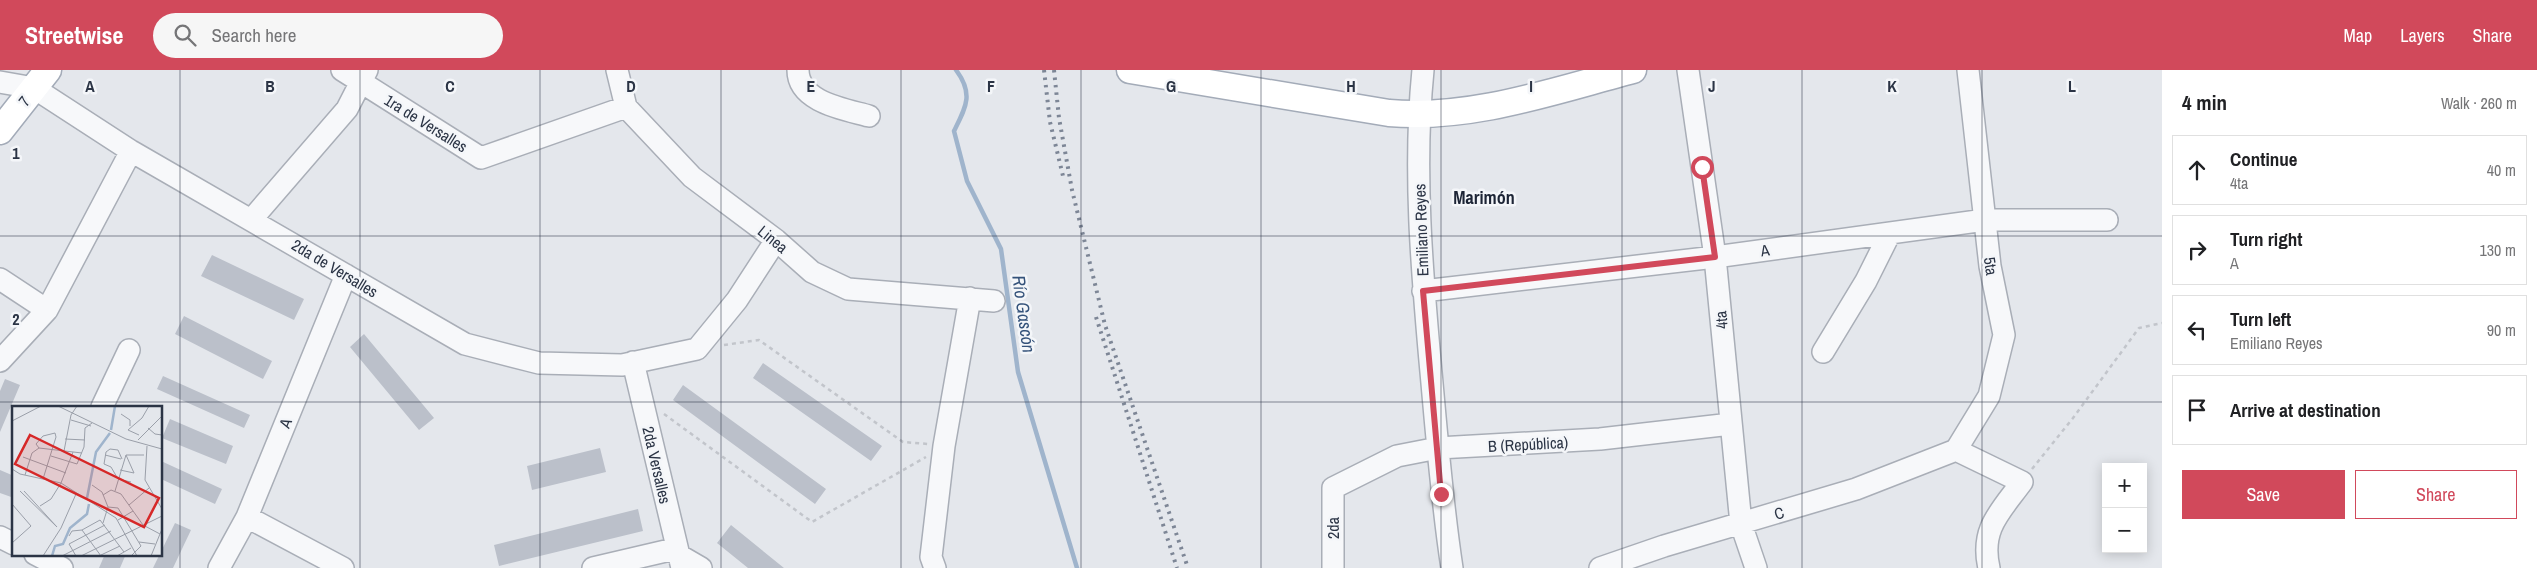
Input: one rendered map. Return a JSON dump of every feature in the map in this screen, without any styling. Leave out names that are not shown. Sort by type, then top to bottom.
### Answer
[{"type":"main road","points":[[1139,71],[1388,113],[1418,116],[1487,108],[1633,70]]},
{"type":"main road","name":"7","points":[[0,131],[41,79]]},
{"type":"street","name":"1ra de Versalles","points":[[342,70],[363,76],[481,158],[626,108]]},
{"type":"street","points":[[618,70],[626,108]]},
{"type":"street","points":[[798,70],[798,79],[810,95],[869,116]]},
{"type":"street","name":"Emiliano Reyes","points":[[1423,70],[1418,116],[1423,291],[1441,494],[1452,568]]},
{"type":"street","name":"4ta","points":[[1688,70],[1715,257],[1741,524],[1756,568]]},
{"type":"street","name":"5ta","points":[[1956,450],[1989,396],[2004,335],[1990,266],[1968,70]]},
{"type":"street","points":[[252,219],[347,109],[363,76]]},
{"type":"street","name":"2da de Versalles","points":[[0,82],[41,79],[131,151],[252,219],[465,344],[539,363],[622,365],[697,348]]},
{"type":"street","name":"Linea","points":[[626,108],[692,177],[776,240],[812,272],[848,288],[994,301]]},
{"type":"street","points":[[0,361],[47,310],[131,151]]},
{"type":"street","name":"A","points":[[1423,291],[1715,257],[1985,220],[2107,220]]},
{"type":"street","points":[[1823,352],[1866,282],[1890,233]]},
{"type":"street","points":[[697,348],[737,300],[776,240]]},
{"type":"street","name":"A","points":[[219,568],[247,517],[346,275]]},
{"type":"street","points":[[0,279],[47,310]]},
{"type":"street","points":[[935,568],[931,556],[944,446],[970,298]]},
{"type":"street","points":[[102,406],[129,350]]},
{"type":"street","name":"2da Versalles","points":[[633,362],[680,561]]},
{"type":"street","name":"B (República)","points":[[1333,488],[1397,456],[1438,448],[1591,440],[1731,424]]},
{"type":"street","points":[[1956,450],[2022,482],[1994,519],[1985,551],[1989,568]]},
{"type":"street","name":"C","points":[[1600,568],[1664,546],[1856,489],[1956,450]]},
{"type":"street","name":"2da","points":[[1333,488],[1333,568]]},
{"type":"street","points":[[247,517],[344,568]]},
{"type":"street","points":[[0,537],[12,543]]},
{"type":"street","points":[[593,568],[670,550],[680,561],[701,568]]},
{"type":"street","points":[[39,556],[62,568]]},
{"type":"path","points":[[2022,482],[2073,418],[2139,328],[2162,323]]},
{"type":"path","points":[[697,348],[759,340],[903,442],[944,446]]},
{"type":"path","points":[[644,408],[667,415],[812,522],[944,446]]},
{"type":"building","points":[[212,255],[304,299],[294,320],[201,276]]},
{"type":"building","points":[[184,316],[272,361],[263,379],[175,334]]},
{"type":"building","points":[[364,334],[434,418],[419,430],[350,347]]},
{"type":"building","points":[[763,363],[882,446],[871,461],[753,378]]},
{"type":"building","points":[[163,376],[250,415],[244,428],[157,389]]},
{"type":"building","points":[[5,379],[20,385],[0,432],[0,391]]},
{"type":"building","points":[[683,385],[826,489],[815,504],[673,400]]},
{"type":"building","points":[[170,419],[233,446],[226,464],[162,438]]},
{"type":"building","points":[[600,448],[606,472],[532,490],[527,466]]},
{"type":"building","points":[[162,461],[222,489],[215,504],[162,479]]},
{"type":"building","points":[[0,470],[12,475],[12,497],[0,493]]},
{"type":"building","points":[[638,509],[643,531],[499,566],[494,545]]},
{"type":"building","points":[[175,523],[191,530],[173,568],[153,568],[159,556],[162,556],[162,550]]},
{"type":"building","points":[[731,525],[784,568],[748,568],[717,543]]},
{"type":"building","points":[[104,556],[125,556],[120,568],[99,568]]},
{"type":"waterway","name":"Río Gascón","points":[[956,70],[965,86],[966,100],[962,115],[954,131],[967,181],[1001,249],[1018,372],[1077,568]]},
{"type":"railway","points":[[1044,70],[1050,122],[1063,176]]},
{"type":"railway","points":[[1054,70],[1059,118],[1072,190],[1105,325],[1188,568]]},
{"type":"railway","points":[[1096,317],[1177,568]]},
{"type":"district","name":"Marimón","points":[[1484,197]]},
{"type":"route","points":[[1441,494],[1423,291],[1715,257],[1702,167]]}]
